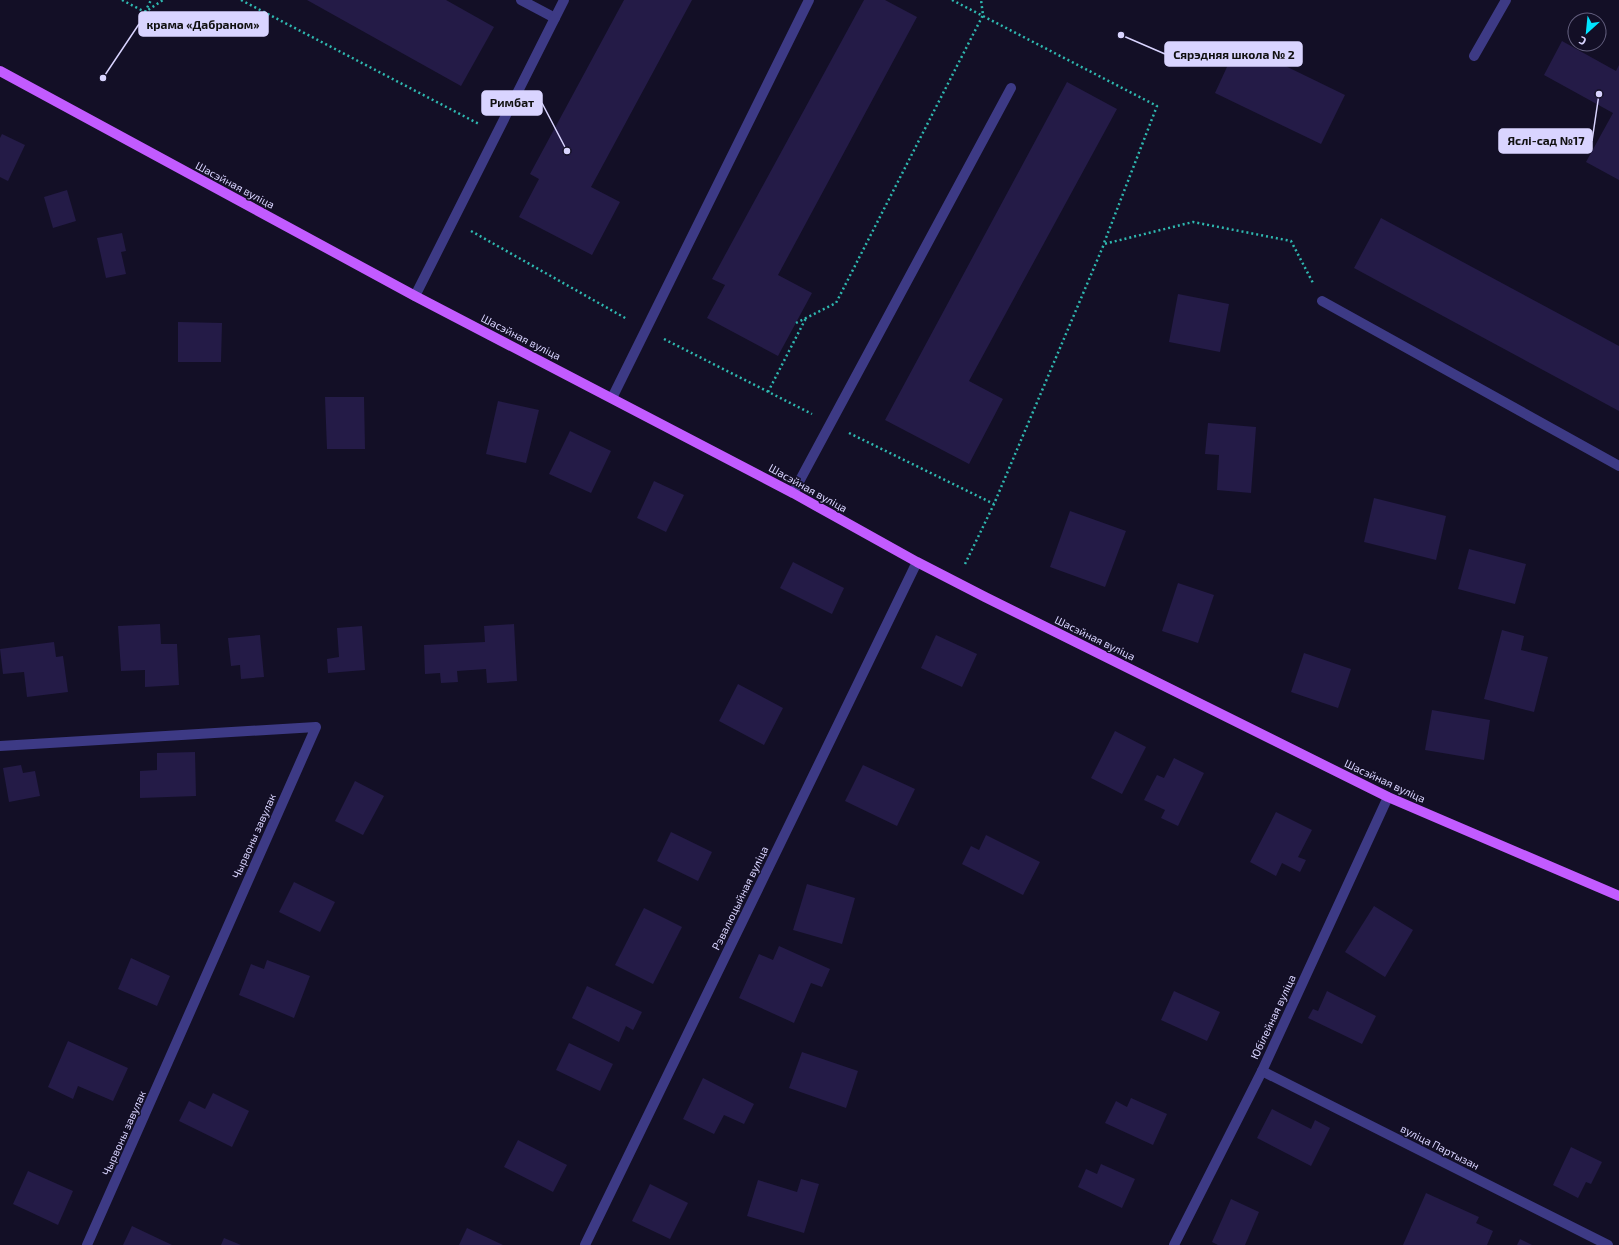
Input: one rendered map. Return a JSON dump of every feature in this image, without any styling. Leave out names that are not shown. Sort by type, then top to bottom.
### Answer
[{"type":"main road","name":"Шасэйная вуліца","points":[[0,71],[414,296],[793,493],[956,582],[1388,797],[1619,896]]},
{"type":"street","points":[[521,0],[554,18]]},
{"type":"street","points":[[414,296],[564,0]]},
{"type":"street","points":[[612,398],[809,0]]},
{"type":"street","points":[[1474,56],[1506,0]]},
{"type":"street","points":[[793,493],[1012,88]]},
{"type":"street","points":[[1322,301],[1619,466]]},
{"type":"street","name":"Рэвалюцыйная вуліца","points":[[585,1245],[917,562]]},
{"type":"street","name":"Чырвоны завулак","points":[[0,746],[316,727],[87,1245]]},
{"type":"street","name":"Юбілейная вуліца","points":[[1174,1245],[1262,1071],[1388,797]]},
{"type":"street","name":"вуліца Партызан","points":[[1262,1071],[1608,1245]]},
{"type":"path","points":[[122,0],[145,12]]},
{"type":"path","points":[[145,12],[151,0]]},
{"type":"path","points":[[145,12],[164,0]]},
{"type":"path","points":[[241,0],[496,133]]},
{"type":"path","points":[[952,0],[1157,106],[1104,244],[994,504],[956,582]]},
{"type":"path","points":[[796,323],[836,303],[982,15],[981,0]]},
{"type":"path","points":[[452,221],[646,330]]},
{"type":"path","points":[[1104,244],[1193,222],[1291,241],[1322,301]]},
{"type":"path","points":[[768,392],[806,318]]},
{"type":"building","points":[[307,0],[446,0],[494,27],[461,86]]},
{"type":"building","points":[[624,0],[692,0],[591,187],[620,202],[592,255],[519,217],[539,179],[530,174]]},
{"type":"building","points":[[864,0],[885,0],[917,17],[778,275],[812,293],[778,356],[707,318],[725,285],[712,279]]},
{"type":"building","points":[[1562,41],[1567,44],[1567,52],[1582,52],[1616,71],[1619,65],[1619,180],[1586,162],[1613,113],[1544,75]]},
{"type":"building","points":[[1238,43],[1345,95],[1321,144],[1215,93]]},
{"type":"building","points":[[1067,82],[1117,109],[969,381],[1003,399],[969,464],[885,420]]},
{"type":"building","points":[[2,134],[25,145],[8,181],[0,177],[0,138]]},
{"type":"building","points":[[67,190],[76,221],[53,228],[44,197]]},
{"type":"building","points":[[1381,218],[1619,346],[1619,411],[1354,268]]},
{"type":"building","points":[[122,233],[126,251],[121,252],[126,274],[106,278],[97,238]]},
{"type":"building","points":[[1178,294],[1229,304],[1220,352],[1169,342]]},
{"type":"building","points":[[178,322],[222,323],[221,362],[178,362]]},
{"type":"building","points":[[325,397],[364,397],[365,449],[327,449]]},
{"type":"building","points":[[498,401],[539,410],[526,463],[486,454]]},
{"type":"building","points":[[1208,423],[1256,427],[1251,493],[1217,490],[1219,455],[1205,454]]},
{"type":"building","points":[[570,431],[611,451],[591,493],[549,474]]},
{"type":"building","points":[[654,481],[684,495],[666,532],[637,518]]},
{"type":"building","points":[[1374,498],[1446,516],[1436,560],[1364,542]]},
{"type":"building","points":[[1070,511],[1126,531],[1105,587],[1050,567]]},
{"type":"building","points":[[1469,549],[1526,564],[1515,604],[1458,589]]},
{"type":"building","points":[[793,562],[844,588],[832,614],[780,588]]},
{"type":"building","points":[[1178,583],[1214,595],[1198,643],[1162,631]]},
{"type":"building","points":[[160,624],[161,644],[177,644],[179,685],[145,687],[145,670],[121,671],[118,626]]},
{"type":"building","points":[[514,624],[517,681],[487,683],[486,669],[457,671],[458,682],[441,683],[440,673],[425,674],[424,645],[485,642],[484,626]]},
{"type":"building","points":[[362,626],[365,670],[328,673],[327,659],[339,657],[337,628]]},
{"type":"building","points":[[1502,630],[1524,636],[1521,650],[1548,657],[1534,712],[1484,699]]},
{"type":"building","points":[[260,635],[264,677],[241,679],[240,665],[231,666],[228,638]]},
{"type":"building","points":[[936,635],[977,654],[962,687],[921,668]]},
{"type":"building","points":[[54,642],[56,657],[63,656],[68,692],[27,697],[24,672],[3,674],[0,649]]},
{"type":"building","points":[[1304,653],[1351,669],[1338,708],[1291,692]]},
{"type":"building","points":[[738,684],[783,708],[764,745],[719,721]]},
{"type":"building","points":[[1432,710],[1490,720],[1484,760],[1425,750]]},
{"type":"building","points":[[1115,731],[1146,747],[1122,794],[1091,778]]},
{"type":"building","points":[[195,752],[196,796],[140,798],[140,771],[157,770],[157,753]]},
{"type":"building","points":[[1174,758],[1204,773],[1178,826],[1161,818],[1165,810],[1144,800],[1157,775],[1164,778]]},
{"type":"building","points":[[21,765],[23,773],[35,771],[40,796],[9,802],[3,768]]},
{"type":"building","points":[[863,765],[915,789],[897,826],[845,801]]},
{"type":"building","points":[[355,781],[384,796],[363,835],[335,821]]},
{"type":"building","points":[[1276,812],[1312,830],[1298,857],[1306,860],[1300,872],[1282,863],[1276,876],[1250,862]]},
{"type":"building","points":[[671,832],[712,852],[698,881],[657,861]]},
{"type":"building","points":[[986,835],[1040,862],[1023,895],[962,864],[971,846],[979,850]]},
{"type":"building","points":[[294,882],[335,902],[320,932],[279,912]]},
{"type":"building","points":[[807,884],[855,898],[842,944],[793,930]]},
{"type":"building","points":[[1374,906],[1413,930],[1385,977],[1345,952]]},
{"type":"building","points":[[644,908],[682,927],[653,984],[615,965]]},
{"type":"building","points":[[779,946],[830,969],[822,987],[811,983],[794,1023],[739,998],[759,954],[773,960]]},
{"type":"building","points":[[131,958],[170,976],[157,1006],[118,989]]},
{"type":"building","points":[[267,960],[310,976],[294,1018],[239,995],[251,964],[264,969]]},
{"type":"building","points":[[587,986],[642,1012],[633,1030],[626,1026],[619,1042],[572,1018]]},
{"type":"building","points":[[1174,991],[1220,1012],[1207,1041],[1161,1020]]},
{"type":"building","points":[[1327,991],[1376,1016],[1362,1044],[1308,1018],[1313,1009],[1318,1011]]},
{"type":"building","points":[[68,1041],[128,1068],[113,1101],[78,1086],[73,1099],[48,1087]]},
{"type":"building","points":[[569,1043],[613,1064],[600,1091],[556,1070]]},
{"type":"building","points":[[802,1052],[858,1071],[846,1108],[789,1088]]},
{"type":"building","points":[[703,1078],[754,1104],[744,1124],[724,1115],[714,1134],[683,1119]]},
{"type":"building","points":[[213,1093],[249,1111],[232,1147],[179,1121],[189,1101],[205,1109]]},
{"type":"building","points":[[1131,1098],[1167,1114],[1153,1145],[1105,1123],[1116,1101],[1127,1107]]},
{"type":"building","points":[[1272,1109],[1311,1129],[1315,1120],[1330,1128],[1311,1166],[1257,1138]]},
{"type":"building","points":[[518,1140],[567,1165],[553,1192],[504,1167]]},
{"type":"building","points":[[1571,1147],[1602,1162],[1591,1184],[1586,1182],[1578,1198],[1553,1185]]},
{"type":"building","points":[[1101,1164],[1135,1179],[1122,1208],[1078,1187],[1086,1169],[1097,1174]]},
{"type":"building","points":[[28,1171],[73,1191],[58,1225],[13,1204]]},
{"type":"building","points":[[801,1179],[819,1184],[804,1233],[747,1216],[758,1180],[797,1192]]},
{"type":"building","points":[[650,1184],[688,1203],[670,1239],[632,1221]]},
{"type":"building","points":[[1426,1193],[1479,1217],[1476,1223],[1493,1231],[1487,1245],[1403,1245]]},
{"type":"building","points":[[1231,1199],[1259,1212],[1245,1245],[1218,1245],[1212,1242]]},
{"type":"building","points":[[132,1226],[172,1245],[123,1245]]},
{"type":"building","points":[[467,1228],[503,1245],[459,1245]]},
{"type":"building","points":[[224,1238],[241,1245],[221,1245]]},
{"type":"building","points":[[1520,1239],[1532,1245],[1517,1245]]},
{"type":"place","name":"Сярэдняя школа № 2","points":[[1121,35]]},
{"type":"place","name":"крама «Дабраном»","points":[[103,78]]},
{"type":"place","name":"Яслі-сад №17","points":[[1599,94]]},
{"type":"place","name":"Римбат","points":[[567,151]]}]
